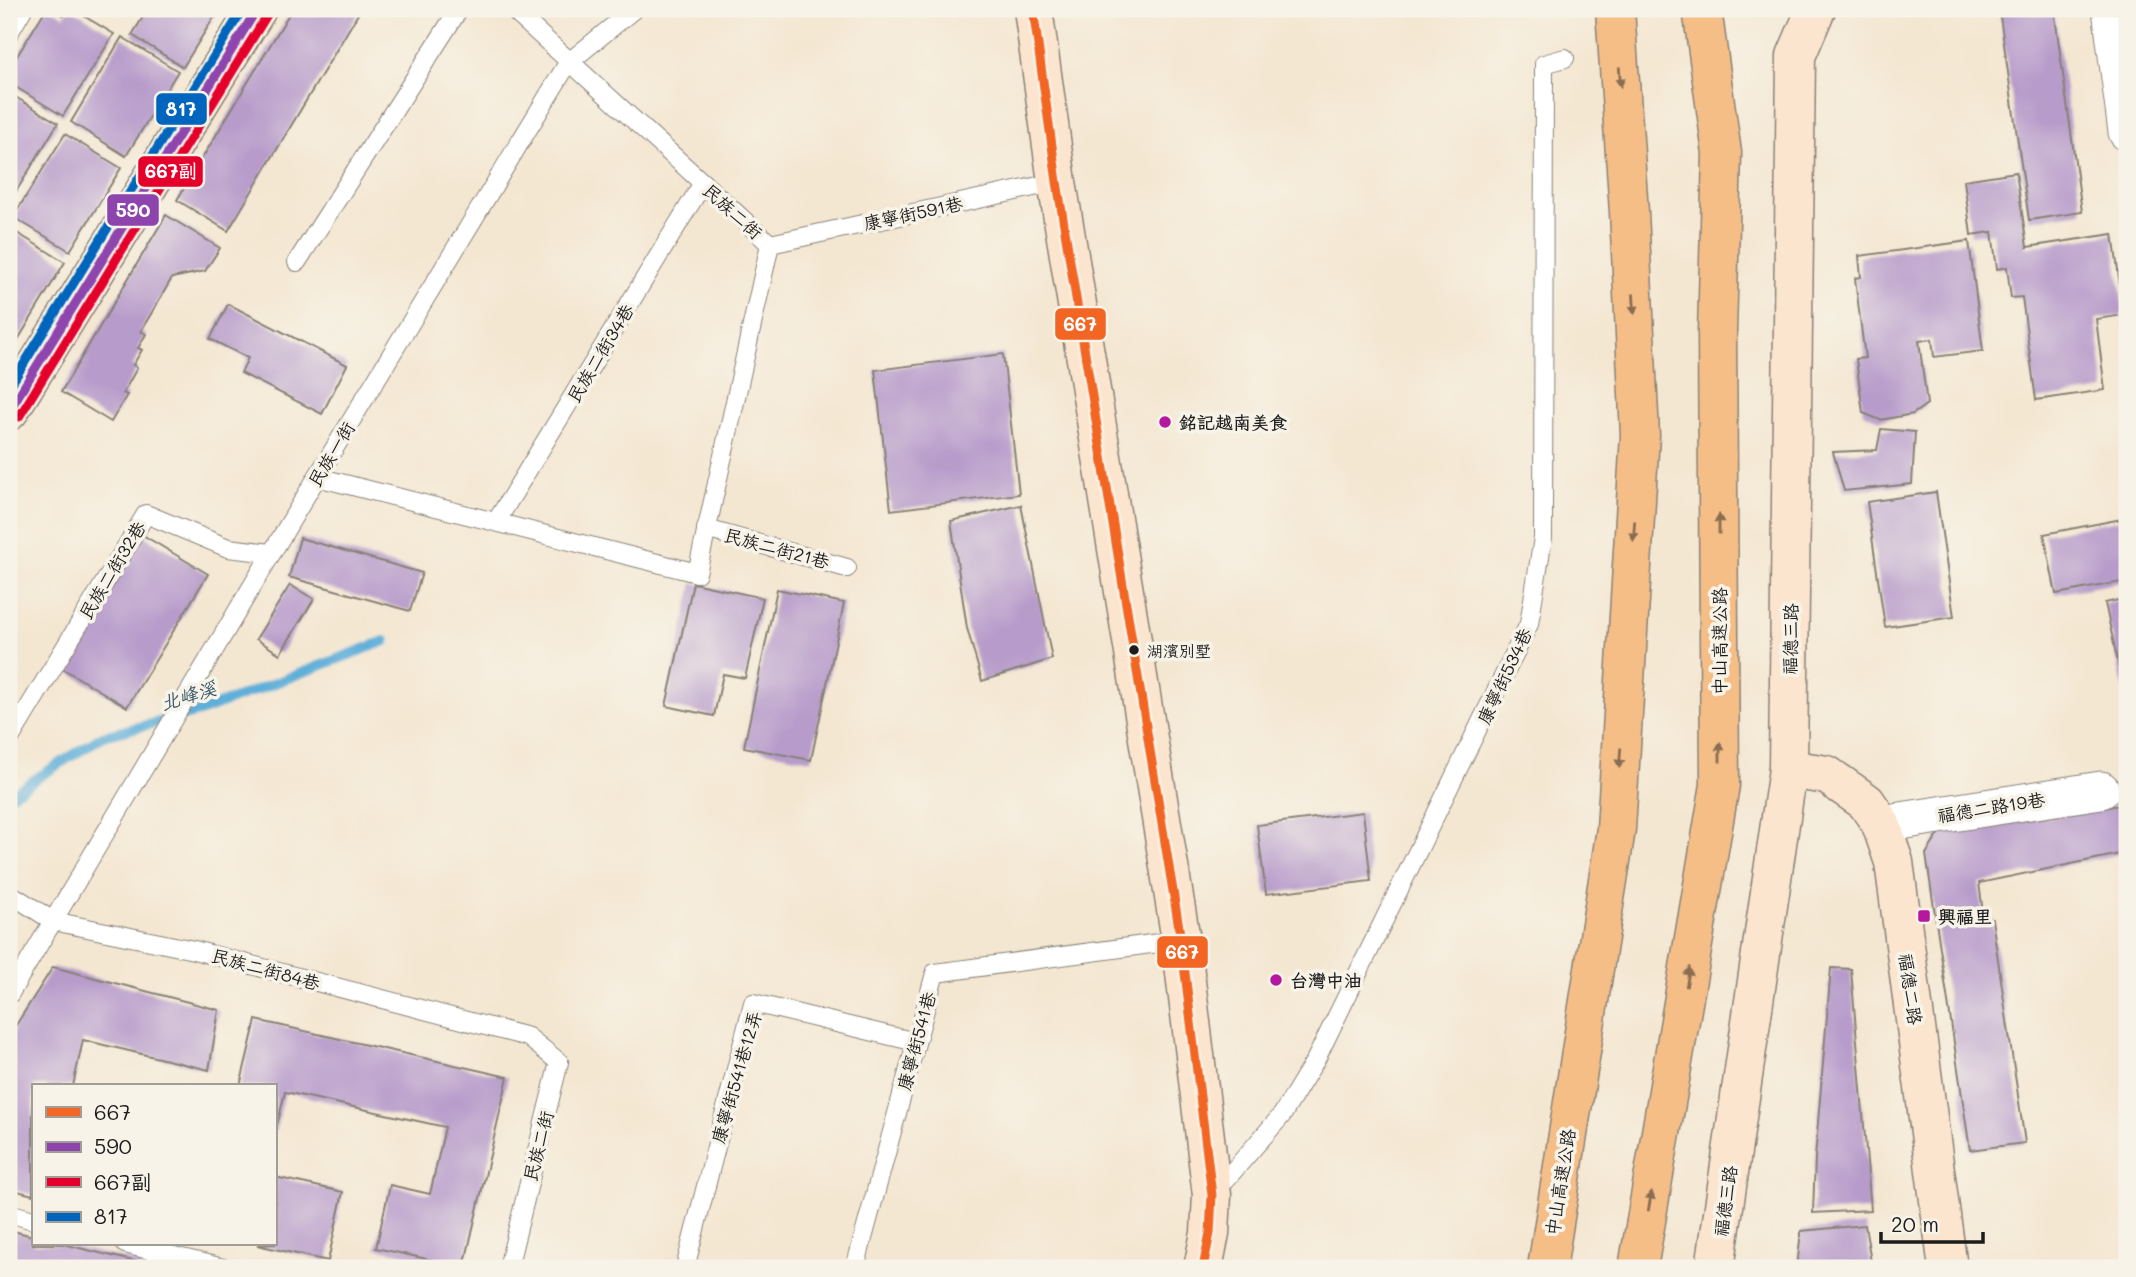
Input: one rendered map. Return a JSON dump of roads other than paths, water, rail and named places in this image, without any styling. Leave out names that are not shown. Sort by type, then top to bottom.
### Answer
[{"type":"highway","name":"中山高速公路","points":[[1547,1268],[1616,829],[1640,435],[1615,9]]},
{"type":"highway","name":"中山高速公路","points":[[1638,1268],[1720,785],[1717,332],[1722,153],[1702,9]]},
{"type":"highway","points":[[1722,153],[1729,9]]},
{"type":"street","points":[[9,411],[19,371],[257,9]]},
{"type":"street","points":[[1033,9],[1057,182],[1181,940],[1212,1195],[1210,1233],[1203,1268]]},
{"type":"street","name":"福德三路","points":[[1715,1268],[1788,769],[1796,56],[1816,9]]},
{"type":"street","points":[[2111,9],[2122,52],[2127,132]]},
{"type":"street","name":"福德二路","points":[[1788,769],[1827,775],[1866,803],[1881,824],[1894,862],[1948,1268]]},
{"type":"street","name":"福德二路19巷","points":[[1881,824],[2101,790]]},
{"type":"lane","points":[[9,33],[23,9]]},
{"type":"lane","points":[[297,262],[459,9]]},
{"type":"lane","name":"民族二街","points":[[496,522],[697,573],[770,244],[512,9]]},
{"type":"lane","name":"民族一街","points":[[9,995],[317,477],[569,63],[634,9]]},
{"type":"lane","name":"康寧街534巷","points":[[1212,1195],[1282,1115],[1316,1059],[1529,624],[1543,538],[1544,64],[1564,58]]},
{"type":"lane","name":"康寧街591巷","points":[[770,244],[1057,182]]},
{"type":"lane","name":"民族二街34巷","points":[[496,522],[703,183]]},
{"type":"lane","points":[[317,477],[496,522]]},
{"type":"lane","name":"民族二街32巷","points":[[9,740],[146,514],[228,548],[271,554]]},
{"type":"lane","name":"民族二街21巷","points":[[706,529],[847,568]]},
{"type":"lane","name":"民族二街84巷","points":[[9,893],[53,921],[194,950],[528,1037]]},
{"type":"lane","name":"康寧街541巷","points":[[855,1268],[935,973],[1181,940]]},
{"type":"lane","name":"康寧街541巷12弄","points":[[685,1268],[753,1003],[916,1042]]},
{"type":"lane","name":"民族二街","points":[[508,1268],[559,1062],[528,1037]]},
{"type":"lane","points":[[9,1213],[32,1220]]},
{"type":"lane","points":[[133,1246],[223,1268]]},
{"type":"waterway","name":"北峰溪","points":[[9,796],[103,736],[199,712],[385,641]]},
{"type":"place","name":"銘記越南美食","points":[[1165,422]]},
{"type":"place","name":"湖濱別墅","points":[[1134,650]]},
{"type":"place","name":"興福里","points":[[1924,916]]},
{"type":"place","name":"台灣中油","points":[[1276,980]]}]
